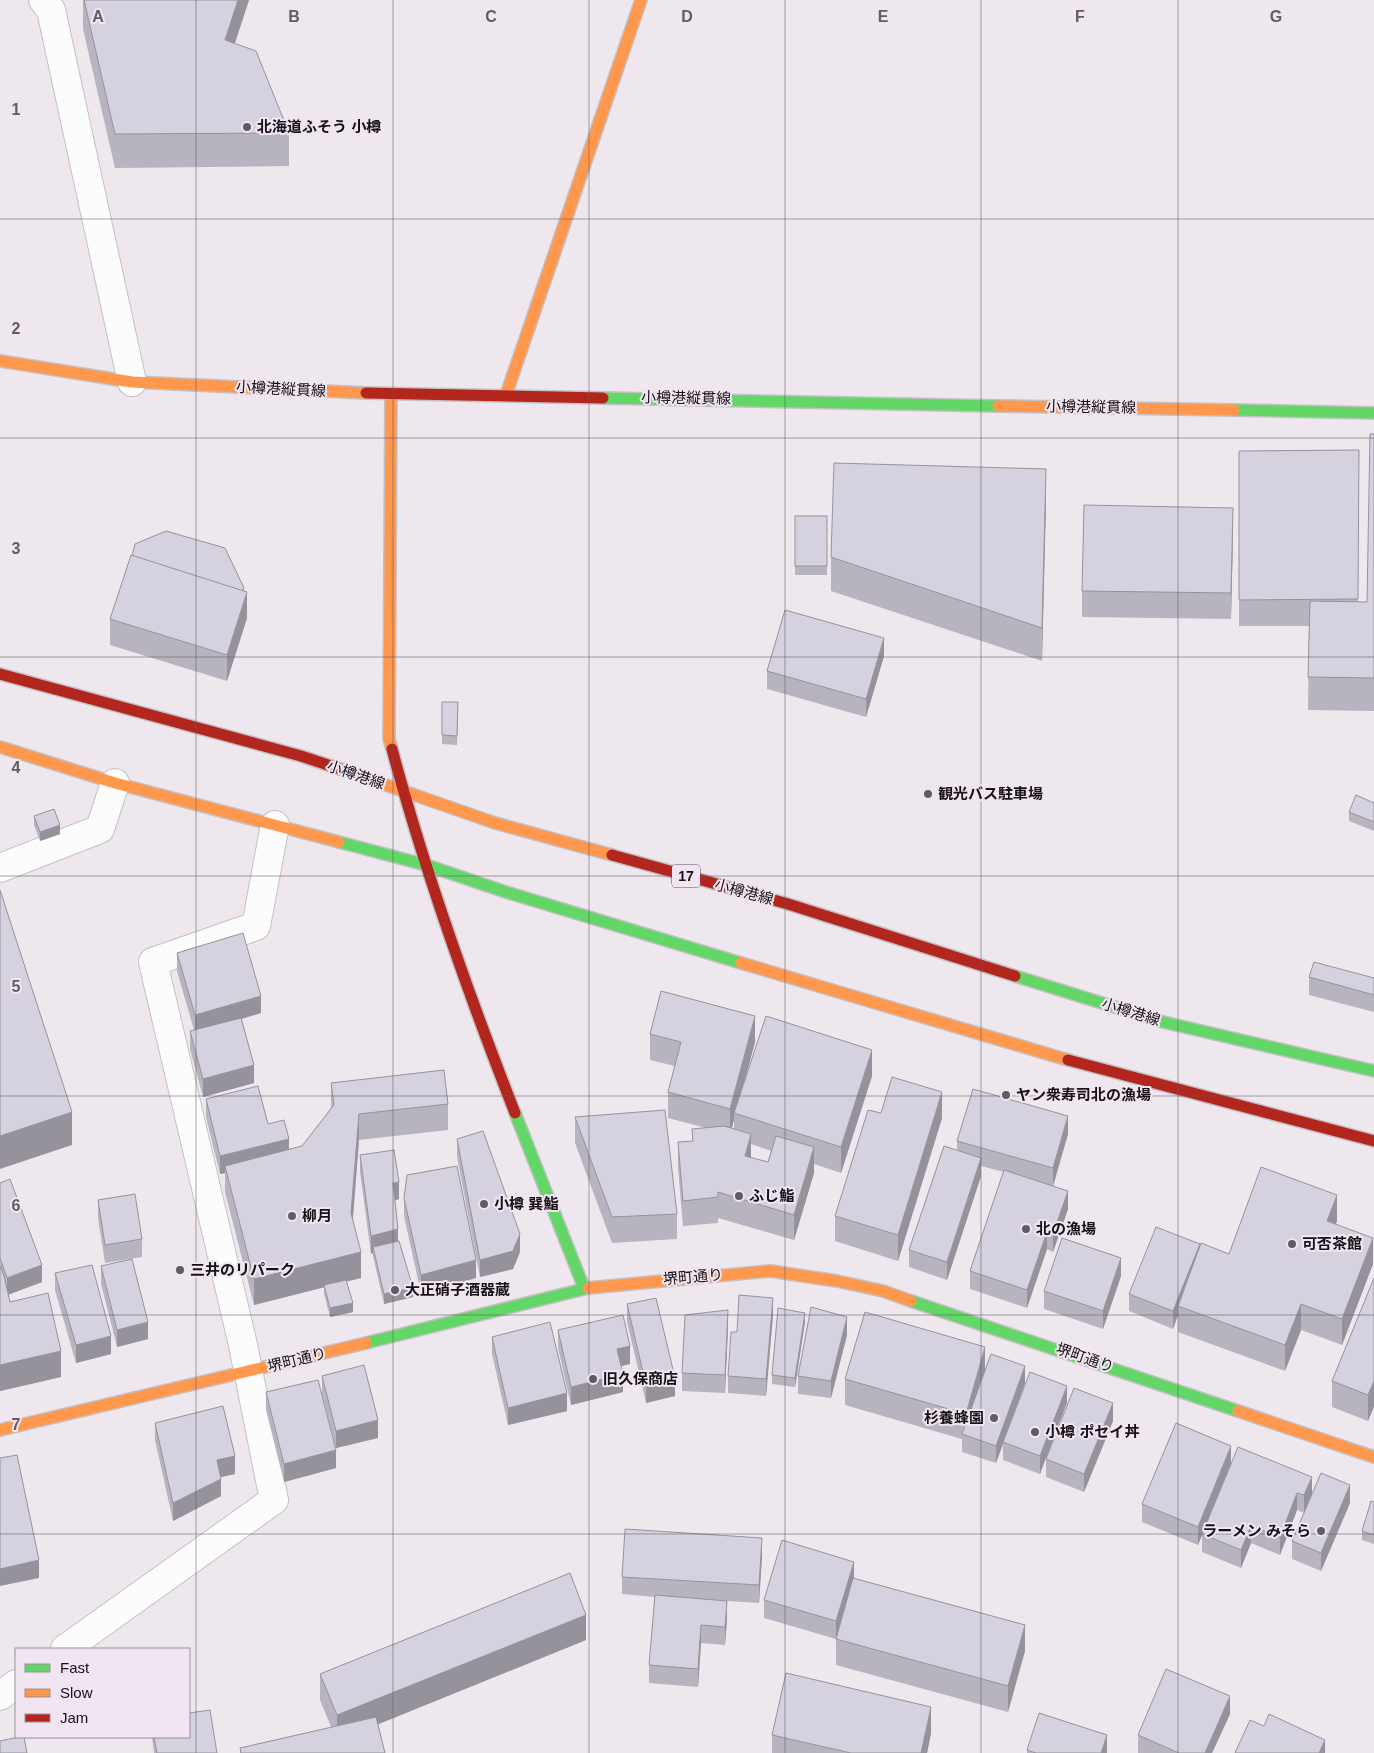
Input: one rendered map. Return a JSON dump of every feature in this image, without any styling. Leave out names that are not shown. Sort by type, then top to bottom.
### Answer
[{"type":"street","points":[[43,0],[51,10],[132,382]]},
{"type":"street","points":[[506,395],[641,0]]},
{"type":"street","name":"小樽港縦貫線","points":[[0,361],[132,382],[391,394],[1374,413]]},
{"type":"street","points":[[391,394],[389,739],[401,790],[462,977],[584,1288]]},
{"type":"street","name":"小樽港線","points":[[0,674],[301,756],[494,823],[788,904],[1163,1022],[1374,1071]]},
{"type":"street","points":[[0,747],[115,783],[426,865],[509,893],[759,969],[1072,1061],[1374,1141]]},
{"type":"street","points":[[0,868],[100,829],[115,783]]},
{"type":"street","points":[[66,1648],[274,1500],[248,1372],[153,962],[256,926],[275,825]]},
{"type":"street","name":"堺町通り","points":[[0,1430],[248,1372],[584,1288],[770,1272],[864,1287],[990,1326],[1374,1457]]},
{"type":"street","points":[[0,1696],[15,1685]]},
{"type":"building","points":[[84,0],[238,0],[225,40],[256,51],[289,133],[115,134]]},
{"type":"building","points":[[1370,434],[1374,434],[1374,678],[1308,677],[1310,601],[1367,602]]},
{"type":"building","points":[[1359,450],[1358,599],[1239,600],[1239,451]]},
{"type":"building","points":[[834,463],[1046,469],[1042,628],[831,557]]},
{"type":"building","points":[[1084,505],[1233,508],[1231,593],[1082,591]]},
{"type":"building","points":[[795,516],[827,516],[827,566],[795,566]]},
{"type":"building","points":[[166,531],[225,548],[244,588],[242,591],[132,556],[135,544]]},
{"type":"building","points":[[131,555],[247,592],[227,655],[110,619]]},
{"type":"building","points":[[785,610],[884,638],[866,699],[767,671]]},
{"type":"building","points":[[442,702],[458,702],[457,736],[442,735]]},
{"type":"building","points":[[1356,795],[1374,803],[1374,822],[1349,812]]},
{"type":"building","points":[[54,809],[60,825],[40,832],[34,816]]},
{"type":"building","points":[[0,890],[72,1112],[0,1136]]},
{"type":"building","points":[[243,933],[261,996],[195,1015],[177,953]]},
{"type":"building","points":[[1314,962],[1374,978],[1374,995],[1309,977]]},
{"type":"building","points":[[661,991],[755,1016],[730,1109],[668,1092],[681,1042],[650,1034]]},
{"type":"building","points":[[766,1016],[872,1050],[841,1147],[734,1113]]},
{"type":"building","points":[[241,1018],[254,1065],[203,1079],[190,1031]]},
{"type":"building","name":"柳月","points":[[444,1070],[448,1104],[359,1114],[351,1213],[361,1252],[254,1279],[225,1166],[302,1146],[334,1105],[331,1083]]},
{"type":"building","points":[[892,1077],[942,1092],[898,1235],[835,1216],[868,1110],[881,1113]]},
{"type":"building","points":[[258,1086],[268,1124],[284,1120],[289,1139],[220,1156],[206,1099]]},
{"type":"building","points":[[973,1089],[1068,1116],[1053,1168],[957,1141]]},
{"type":"building","points":[[665,1110],[677,1214],[612,1217],[575,1117]]},
{"type":"building","points":[[724,1126],[751,1134],[745,1156],[768,1162],[776,1136],[814,1147],[794,1215],[718,1192],[718,1197],[683,1201],[678,1142],[693,1141],[692,1129]]},
{"type":"building","name":"小樽 巽鮨","points":[[483,1131],[520,1234],[513,1251],[480,1260],[457,1139]]},
{"type":"building","points":[[944,1146],[981,1158],[947,1262],[909,1250]]},
{"type":"building","points":[[394,1150],[399,1182],[393,1183],[398,1229],[371,1236],[360,1155]]},
{"type":"building","points":[[457,1166],[476,1260],[421,1275],[404,1198],[407,1175]]},
{"type":"building","points":[[1261,1167],[1337,1195],[1327,1221],[1373,1238],[1342,1319],[1301,1304],[1285,1345],[1178,1306],[1201,1243],[1229,1254]]},
{"type":"building","name":"北の漁場","points":[[1004,1170],[1068,1191],[1053,1234],[1047,1232],[1027,1290],[970,1271]]},
{"type":"building","points":[[10,1179],[42,1265],[7,1278],[0,1258],[0,1183]]},
{"type":"building","points":[[135,1194],[142,1239],[105,1245],[98,1200]]},
{"type":"building","points":[[1156,1227],[1200,1244],[1173,1311],[1129,1294]]},
{"type":"building","points":[[1062,1238],[1121,1258],[1103,1311],[1044,1291]]},
{"type":"building","points":[[399,1241],[413,1288],[384,1294],[373,1247]]},
{"type":"building","points":[[132,1259],[148,1322],[117,1330],[101,1266]]},
{"type":"building","points":[[92,1265],[111,1336],[76,1345],[55,1273]]},
{"type":"building","points":[[0,1266],[10,1302],[48,1293],[61,1351],[0,1365]]},
{"type":"building","points":[[1374,1278],[1374,1381],[1368,1395],[1332,1381]]},
{"type":"building","points":[[346,1280],[353,1303],[330,1308],[324,1285]]},
{"type":"building","points":[[739,1295],[773,1298],[766,1379],[728,1376],[731,1332],[737,1332]]},
{"type":"building","points":[[656,1298],[675,1378],[646,1385],[627,1304]]},
{"type":"building","points":[[811,1307],[847,1317],[831,1381],[798,1376]]},
{"type":"building","points":[[778,1308],[805,1313],[795,1378],[772,1375]]},
{"type":"building","points":[[728,1310],[725,1375],[682,1373],[685,1315]]},
{"type":"building","points":[[865,1312],[985,1347],[966,1414],[845,1379]]},
{"type":"building","name":"旧久保商店","points":[[623,1315],[630,1346],[617,1349],[623,1374],[571,1387],[558,1330]]},
{"type":"building","points":[[550,1322],[567,1393],[508,1408],[492,1337]]},
{"type":"building","name":"杉養蜂園","points":[[991,1354],[1025,1366],[996,1446],[962,1434]]},
{"type":"building","points":[[364,1365],[378,1420],[336,1431],[322,1376]]},
{"type":"building","name":"小樽 ポセイ丼","points":[[1030,1372],[1067,1386],[1040,1456],[1003,1442]]},
{"type":"building","points":[[318,1380],[336,1450],[284,1464],[266,1392]]},
{"type":"building","points":[[1074,1388],[1113,1403],[1084,1474],[1046,1459]]},
{"type":"building","points":[[223,1406],[235,1456],[217,1460],[221,1479],[173,1503],[155,1423]]},
{"type":"building","points":[[1176,1423],[1231,1446],[1198,1527],[1142,1504]]},
{"type":"building","points":[[1238,1447],[1312,1477],[1304,1495],[1297,1493],[1280,1537],[1251,1526],[1241,1550],[1202,1534]]},
{"type":"building","points":[[17,1455],[39,1560],[0,1569],[0,1458]]},
{"type":"building","name":"ラーメン みそら","points":[[1321,1473],[1350,1485],[1321,1553],[1292,1541]]},
{"type":"building","points":[[1371,1501],[1374,1502],[1374,1535],[1362,1531]]},
{"type":"building","points":[[625,1529],[762,1538],[759,1585],[622,1577]]},
{"type":"building","points":[[782,1540],[854,1562],[836,1621],[764,1600]]},
{"type":"building","points":[[570,1573],[586,1615],[337,1715],[320,1674]]},
{"type":"building","points":[[853,1578],[1025,1625],[1008,1686],[836,1639]]},
{"type":"building","points":[[655,1595],[727,1601],[725,1627],[701,1625],[698,1669],[649,1665]]},
{"type":"building","points":[[1166,1669],[1230,1696],[1205,1753],[1179,1753],[1138,1735]]},
{"type":"building","points":[[786,1673],[931,1707],[921,1753],[851,1753],[772,1735]]},
{"type":"building","points":[[210,1710],[217,1753],[157,1753],[154,1738],[190,1738],[190,1713]]},
{"type":"building","points":[[1039,1713],[1107,1735],[1101,1753],[1036,1753],[1027,1750]]},
{"type":"building","points":[[1269,1714],[1325,1740],[1319,1753],[1235,1753],[1250,1720],[1264,1726]]},
{"type":"building","points":[[376,1717],[385,1753],[241,1753],[240,1748]]},
{"type":"building","points":[[24,1738],[27,1753],[0,1753],[0,1741]]},
{"type":"traffic: fast","points":[[603,398],[998,406]]},
{"type":"traffic: fast","points":[[1234,410],[1374,413]]},
{"type":"traffic: fast","points":[[339,842],[426,865],[509,893],[741,963]]},
{"type":"traffic: fast","points":[[1015,976],[1163,1022],[1374,1071]]},
{"type":"traffic: fast","points":[[515,1113],[584,1288]]},
{"type":"traffic: fast","points":[[366,1343],[588,1288]]},
{"type":"traffic: fast","points":[[911,1301],[1238,1411]]},
{"type":"traffic: slow","points":[[506,395],[641,0]]},
{"type":"traffic: slow","points":[[0,361],[132,382],[366,393]]},
{"type":"traffic: slow","points":[[391,394],[389,739],[392,749]]},
{"type":"traffic: slow","points":[[998,406],[1234,410]]},
{"type":"traffic: slow","points":[[0,747],[115,783],[339,842]]},
{"type":"traffic: slow","points":[[340,769],[495,823],[612,855]]},
{"type":"traffic: slow","points":[[741,963],[1068,1060]]},
{"type":"traffic: slow","points":[[588,1288],[770,1271],[837,1281],[883,1291],[911,1301]]},
{"type":"traffic: slow","points":[[0,1430],[366,1343]]},
{"type":"traffic: slow","points":[[1238,1411],[1374,1457]]},
{"type":"traffic: jam","points":[[366,393],[603,398]]},
{"type":"traffic: jam","points":[[0,674],[301,756],[340,769]]},
{"type":"traffic: jam","points":[[392,749],[448,932],[515,1113]]},
{"type":"traffic: jam","points":[[612,855],[788,904],[1015,976]]},
{"type":"traffic: jam","points":[[1068,1060],[1374,1141]]},
{"type":"place","name":"北海道ふそう 小樽","points":[[247,127]]},
{"type":"place","name":"観光バス駐車場","points":[[928,794]]},
{"type":"place","name":"ヤン衆寿司北の漁場","points":[[1006,1095]]},
{"type":"place","name":"ふじ鮨","points":[[739,1196]]},
{"type":"place","name":"小樽 巽鮨","points":[[484,1204]]},
{"type":"place","name":"柳月","points":[[292,1216]]},
{"type":"place","name":"北の漁場","points":[[1026,1229]]},
{"type":"place","name":"可否茶館","points":[[1292,1244]]},
{"type":"place","name":"三井のリパーク","points":[[180,1270]]},
{"type":"place","name":"大正硝子酒器蔵","points":[[395,1290]]},
{"type":"place","name":"旧久保商店","points":[[593,1379]]},
{"type":"place","name":"杉養蜂園","points":[[994,1418]]},
{"type":"place","name":"小樽 ポセイ丼","points":[[1035,1432]]},
{"type":"place","name":"ラーメン みそら","points":[[1321,1531]]}]
